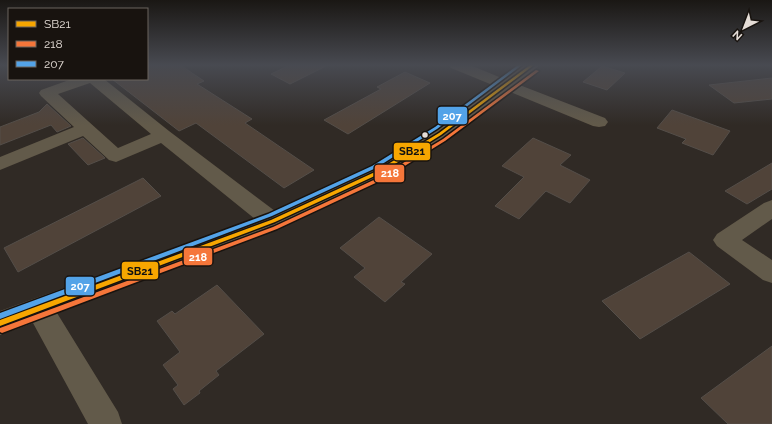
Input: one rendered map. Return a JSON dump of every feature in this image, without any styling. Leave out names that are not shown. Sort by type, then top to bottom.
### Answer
[{"type":"street","points":[[70,85],[47,93],[116,156],[163,135]]},
{"type":"street","points":[[102,85],[273,222]]},
{"type":"street","points":[[0,323],[273,222],[377,173],[440,134],[507,85],[599,122]]},
{"type":"street","points":[[0,164],[86,128]]},
{"type":"street","points":[[772,208],[725,240],[772,273]]},
{"type":"street","points":[[40,309],[106,424]]},
{"type":"building","points":[[119,85],[198,85],[252,119],[245,123],[314,170],[284,188],[196,123],[179,131]]},
{"type":"building","points":[[381,85],[427,85],[348,134],[324,120],[381,89],[377,87]]},
{"type":"building","points":[[591,85],[613,85],[607,90]]},
{"type":"building","points":[[709,85],[772,85],[772,99],[734,103]]},
{"type":"building","points":[[47,104],[71,126],[57,132],[51,125],[0,145],[0,127],[39,112]]},
{"type":"building","points":[[672,110],[730,131],[713,155],[682,143],[686,139],[657,128]]},
{"type":"building","points":[[83,138],[105,158],[88,165],[68,144]]},
{"type":"building","points":[[533,138],[571,155],[560,165],[590,180],[570,203],[546,191],[519,219],[495,206],[524,177],[502,166]]},
{"type":"building","points":[[772,163],[772,189],[747,204],[725,191]]},
{"type":"building","points":[[143,178],[161,196],[18,272],[4,248]]},
{"type":"building","points":[[379,217],[432,254],[401,282],[405,284],[385,302],[354,277],[365,268],[340,248]]},
{"type":"building","points":[[689,252],[730,284],[640,339],[602,301]]},
{"type":"building","points":[[217,285],[264,334],[216,371],[219,375],[199,391],[200,393],[184,405],[173,389],[178,385],[163,365],[180,352],[157,321],[172,311],[175,314]]},
{"type":"building","points":[[772,346],[772,424],[728,424],[701,398]]},
{"type":"transit line","name":"207","points":[[0,316],[270,215],[374,167],[436,128],[494,85]]},
{"type":"transit line","name":"SB21","points":[[0,323],[273,221],[377,173],[440,134],[506,85]]},
{"type":"transit line","name":"218","points":[[2,330],[275,228],[380,179],[444,140],[518,85]]}]
